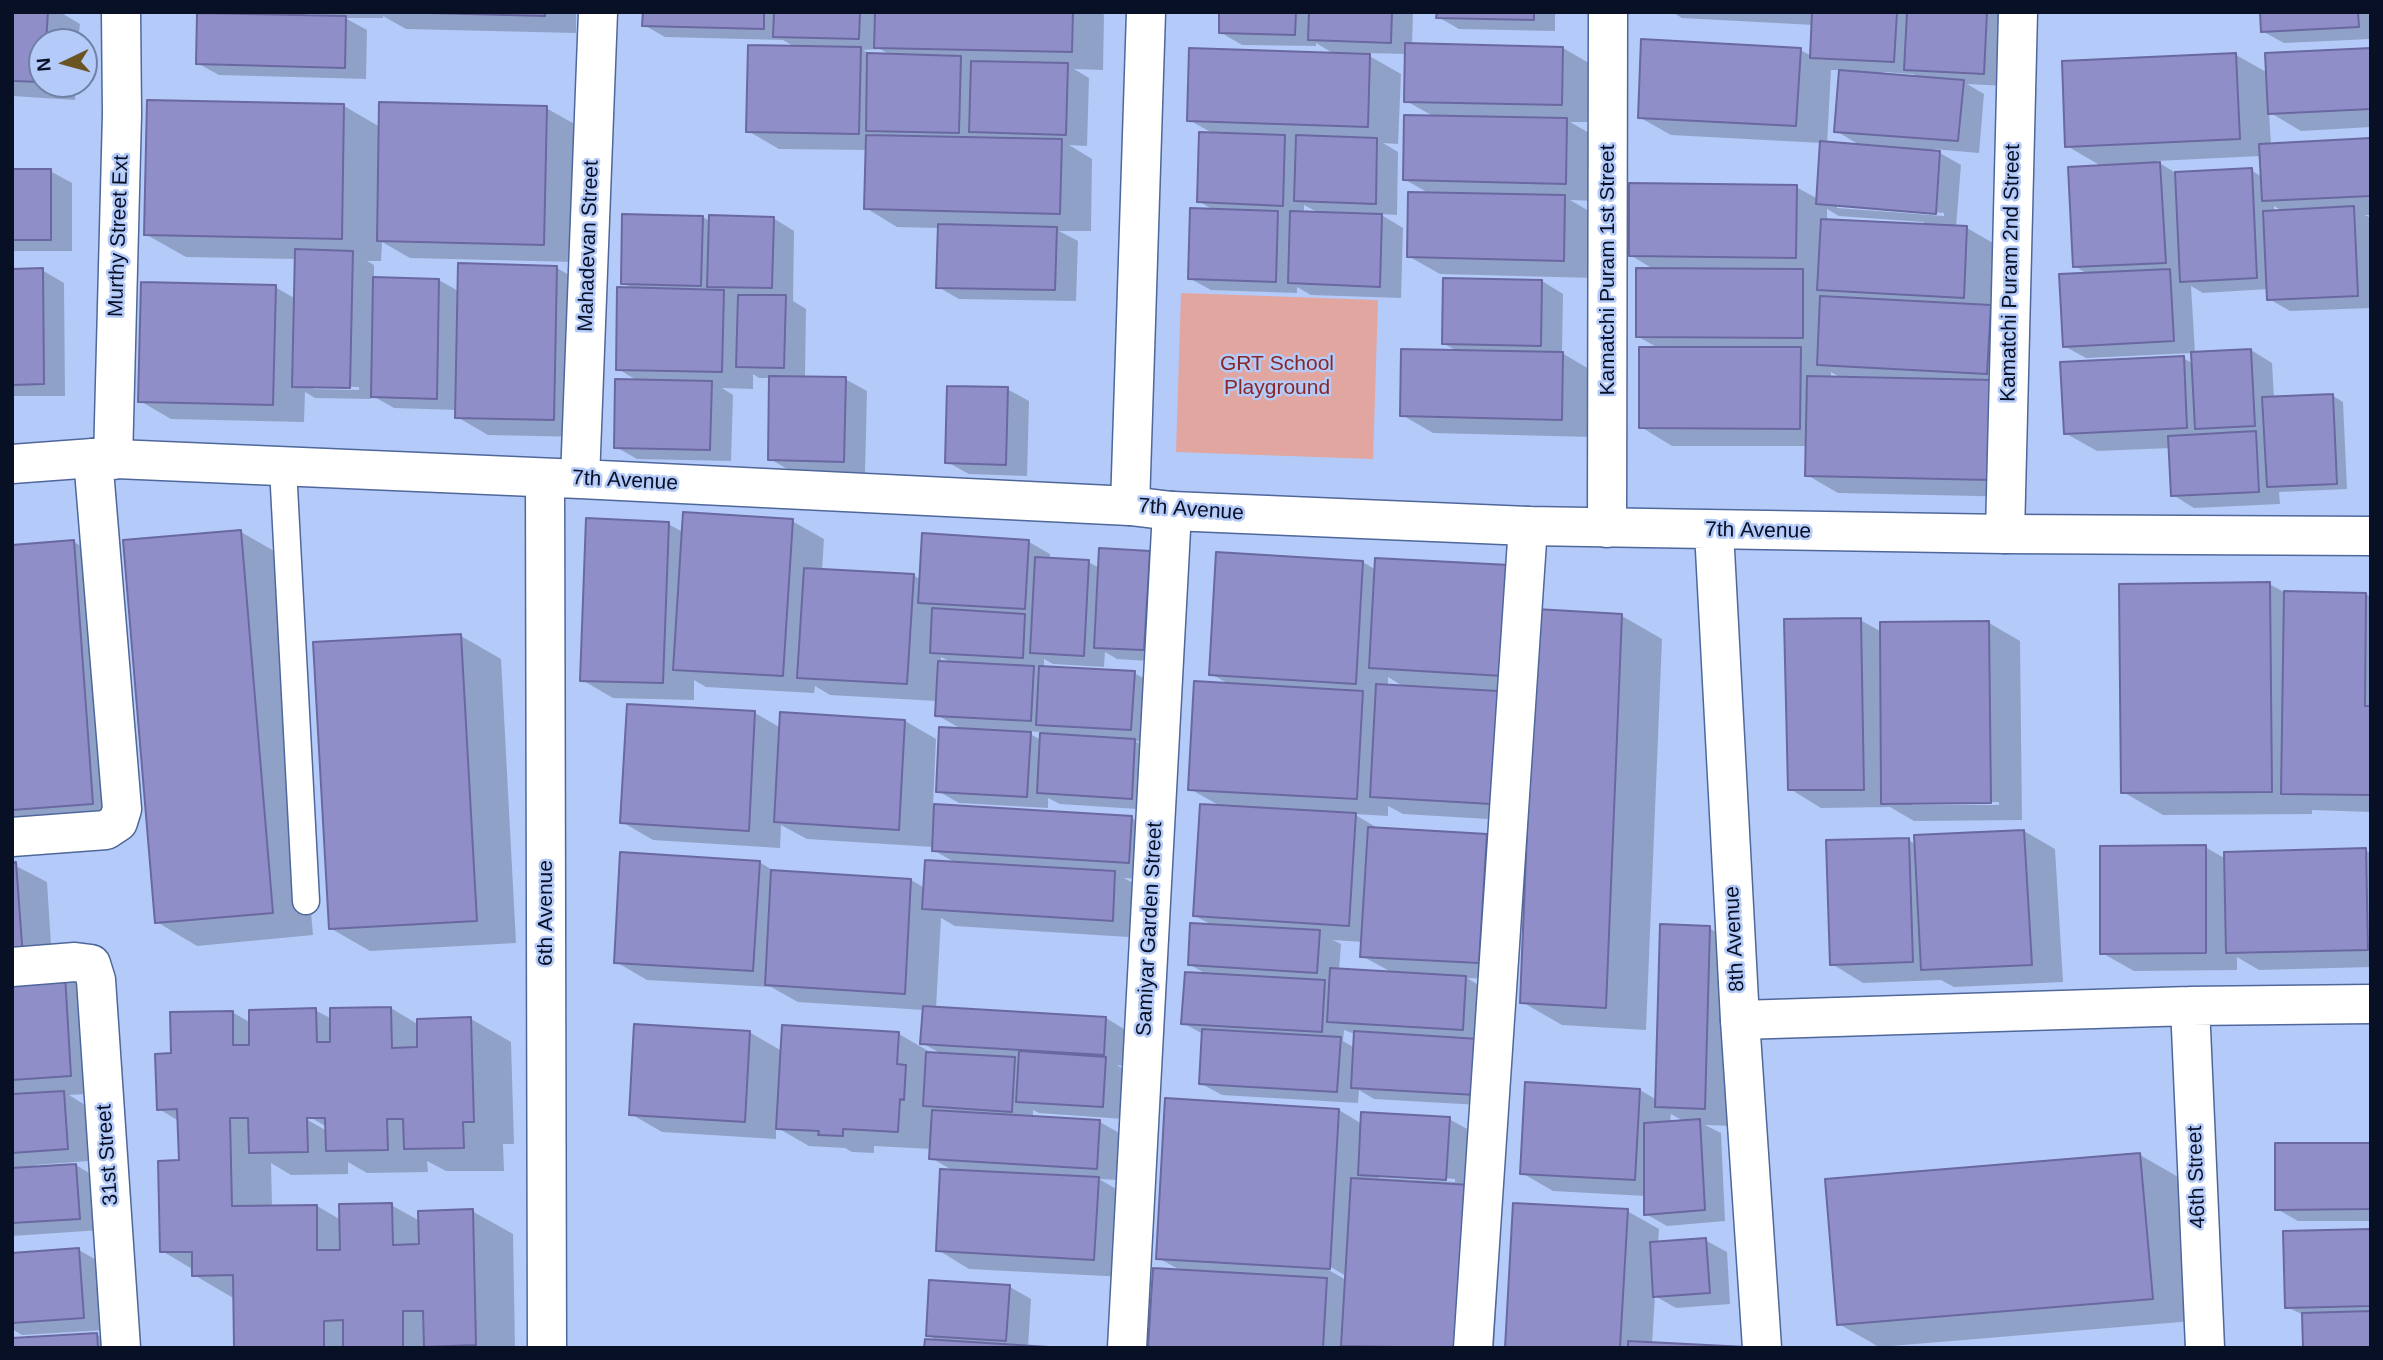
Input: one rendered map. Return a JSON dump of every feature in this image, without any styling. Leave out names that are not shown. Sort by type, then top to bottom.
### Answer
[{"type":"street","name":"Murthy Street Ext","points":[[12,837],[106,830],[118,822],[122,809],[103,459],[122,114],[121,12]]},
{"type":"street","name":"Mahadevan Street","points":[[562,479],[598,12]]},
{"type":"street","points":[[1130,506],[1146,12]]},
{"type":"street","name":"Kamatchi Puram 1st Street","points":[[1607,528],[1608,12]]},
{"type":"street","name":"Kamatchi Puram 2nd Street","points":[[2005,534],[2018,12]]},
{"type":"street","name":"7th Avenue","points":[[12,464],[103,459],[1528,526],[1714,531],[2371,536]]},
{"type":"street","name":"6th Avenue","points":[[547,1348],[562,479]]},
{"type":"street","name":"Samiyar Garden Street","points":[[1127,1348],[1172,510]]},
{"type":"street","points":[[1473,1348],[1528,526]]},
{"type":"street","name":"8th Avenue","points":[[1714,531],[1740,1020],[1762,1348]]},
{"type":"street","name":"31st Street","points":[[12,967],[75,962],[91,964],[96,980],[121,1348]]},
{"type":"street","points":[[1740,1020],[2190,1006],[2371,1004]]},
{"type":"street","name":"46th Street","points":[[2190,1006],[2205,1348]]},
{"type":"lane","points":[[283,468],[306,901]]},
{"type":"green space","name":"GRT School Playground","points":[[1181,293],[1378,300],[1373,459],[1176,452]]},
{"type":"building","points":[[12,12],[48,12],[47,28],[28,28],[28,82],[12,81]]},
{"type":"building","points":[[390,12],[545,12],[545,16]]},
{"type":"building","points":[[643,12],[764,12],[764,29],[642,26]]},
{"type":"building","points":[[774,12],[860,12],[859,39],[773,37]]},
{"type":"building","points":[[875,12],[1073,12],[1072,52],[874,48]]},
{"type":"building","points":[[1219,12],[1296,12],[1295,35],[1219,33]]},
{"type":"building","points":[[1309,12],[1392,12],[1391,43],[1308,40]]},
{"type":"building","points":[[1437,12],[1534,12],[1534,20],[1436,18]]},
{"type":"building","points":[[1812,12],[1897,12],[1894,62],[1810,58]]},
{"type":"building","points":[[1907,12],[1987,12],[1984,74],[1904,70]]},
{"type":"building","points":[[2260,12],[2358,12],[2359,27],[2261,32]]},
{"type":"building","points":[[197,13],[346,16],[345,68],[196,64]]},
{"type":"building","points":[[1641,39],[1801,48],[1796,126],[1638,118]]},
{"type":"building","points":[[1405,43],[1563,47],[1562,105],[1404,102]]},
{"type":"building","points":[[748,45],[861,47],[859,134],[746,132]]},
{"type":"building","points":[[1189,48],[1370,54],[1368,127],[1187,121]]},
{"type":"building","points":[[2371,48],[2371,109],[2268,114],[2265,53]]},
{"type":"building","points":[[867,53],[961,56],[959,133],[866,131]]},
{"type":"building","points":[[2236,53],[2240,139],[2065,147],[2062,61]]},
{"type":"building","points":[[971,61],[1068,63],[1066,135],[969,132]]},
{"type":"building","points":[[1839,70],[1964,80],[1958,141],[1834,132]]},
{"type":"building","points":[[147,100],[344,104],[342,239],[144,235]]},
{"type":"building","points":[[379,102],[547,106],[544,245],[377,241]]},
{"type":"building","points":[[1404,115],[1567,118],[1566,184],[1403,180]]},
{"type":"building","points":[[1199,132],[1285,135],[1283,206],[1197,202]]},
{"type":"building","points":[[866,135],[1062,139],[1060,214],[864,209]]},
{"type":"building","points":[[1296,135],[1377,138],[1376,204],[1294,201]]},
{"type":"building","points":[[2371,138],[2371,196],[2262,201],[2259,144]]},
{"type":"building","points":[[1820,141],[1940,151],[1936,214],[1816,204]]},
{"type":"building","points":[[2160,162],[2166,263],[2073,267],[2068,167]]},
{"type":"building","points":[[2252,168],[2257,278],[2180,282],[2175,172]]},
{"type":"building","points":[[12,169],[51,169],[51,240],[12,240]]},
{"type":"building","points":[[1629,183],[1797,185],[1796,258],[1629,256]]},
{"type":"building","points":[[1408,192],[1565,195],[1564,261],[1407,257]]},
{"type":"building","points":[[2354,206],[2358,296],[2267,300],[2263,211]]},
{"type":"building","points":[[1190,208],[1278,211],[1276,282],[1188,279]]},
{"type":"building","points":[[1290,211],[1382,214],[1380,287],[1288,283]]},
{"type":"building","points":[[622,214],[703,216],[701,286],[621,284]]},
{"type":"building","points":[[709,215],[774,217],[772,288],[707,287]]},
{"type":"building","points":[[1821,219],[1967,226],[1964,298],[1817,290]]},
{"type":"building","points":[[938,224],[1057,227],[1055,290],[936,288]]},
{"type":"building","points":[[295,249],[353,251],[350,388],[292,387]]},
{"type":"building","points":[[458,263],[557,266],[554,420],[455,418]]},
{"type":"building","points":[[43,268],[44,384],[12,385],[12,269]]},
{"type":"building","points":[[1636,268],[1803,269],[1803,338],[1636,337]]},
{"type":"building","points":[[2170,269],[2174,341],[2063,347],[2059,274]]},
{"type":"building","points":[[373,277],[439,279],[437,399],[371,397]]},
{"type":"building","points":[[1443,278],[1542,280],[1541,346],[1442,344]]},
{"type":"building","points":[[141,282],[276,285],[273,405],[138,402]]},
{"type":"building","points":[[617,287],[724,290],[722,372],[616,370]]},
{"type":"building","points":[[738,295],[786,295],[784,368],[736,367]]},
{"type":"building","points":[[1820,296],[1991,305],[1987,374],[1817,365]]},
{"type":"building","points":[[1639,347],[1801,347],[1800,429],[1639,428]]},
{"type":"building","points":[[1401,349],[1563,352],[1562,420],[1400,416]]},
{"type":"building","points":[[2251,349],[2255,426],[2195,429],[2191,352]]},
{"type":"building","points":[[2184,356],[2187,428],[2064,434],[2060,362]]},
{"type":"building","points":[[769,376],[846,377],[844,462],[768,460]]},
{"type":"building","points":[[1807,376],[1993,380],[1991,480],[1805,476]]},
{"type":"building","points":[[615,379],[712,381],[710,450],[614,448]]},
{"type":"building","points":[[947,386],[1008,387],[1006,465],[945,463]]},
{"type":"building","points":[[2333,394],[2337,484],[2267,487],[2262,397]]},
{"type":"building","points":[[2256,431],[2259,492],[2171,496],[2168,436]]},
{"type":"building","points":[[683,512],[793,519],[783,676],[673,670]]},
{"type":"building","points":[[586,518],[669,522],[663,683],[580,681]]},
{"type":"building","points":[[241,530],[273,913],[155,923],[123,540]]},
{"type":"building","points":[[922,533],[1029,540],[1025,609],[918,603]]},
{"type":"building","points":[[74,540],[93,804],[12,810],[12,545]]},
{"type":"building","points":[[1099,548],[1150,551],[1144,650],[1094,648]]},
{"type":"building","points":[[1216,552],[1363,561],[1356,684],[1209,675]]},
{"type":"building","points":[[1035,557],[1089,560],[1084,656],[1030,653]]},
{"type":"building","points":[[1375,558],[1509,565],[1503,676],[1369,668]]},
{"type":"building","points":[[804,568],[914,574],[907,684],[797,678]]},
{"type":"building","points":[[2270,582],[2272,792],[2121,793],[2119,584]]},
{"type":"building","points":[[2284,591],[2366,593],[2365,706],[2371,706],[2371,795],[2281,794]]},
{"type":"building","points":[[932,608],[1025,614],[1023,658],[930,653]]},
{"type":"building","points":[[1536,609],[1622,614],[1606,1008],[1520,1003]]},
{"type":"building","points":[[1861,618],[1864,790],[1788,790],[1784,619]]},
{"type":"building","points":[[1989,621],[1991,803],[1881,804],[1880,622]]},
{"type":"building","points":[[461,634],[477,921],[329,929],[313,642]]},
{"type":"building","points":[[938,661],[1034,666],[1031,721],[935,716]]},
{"type":"building","points":[[1039,666],[1135,671],[1131,730],[1036,725]]},
{"type":"building","points":[[1194,681],[1363,691],[1357,799],[1188,790]]},
{"type":"building","points":[[1376,684],[1498,691],[1491,804],[1370,797]]},
{"type":"building","points":[[627,704],[755,711],[749,831],[620,823]]},
{"type":"building","points":[[780,712],[905,720],[899,830],[774,822]]},
{"type":"building","points":[[939,727],[1031,732],[1027,797],[936,792]]},
{"type":"building","points":[[1040,733],[1135,739],[1132,799],[1037,793]]},
{"type":"building","points":[[934,804],[1132,816],[1129,863],[932,851]]},
{"type":"building","points":[[1200,804],[1356,813],[1349,926],[1193,916]]},
{"type":"building","points":[[1368,827],[1487,834],[1479,963],[1360,957]]},
{"type":"building","points":[[2024,830],[2032,965],[1921,970],[1914,835]]},
{"type":"building","points":[[1909,838],[1913,962],[1830,965],[1826,840]]},
{"type":"building","points":[[2206,845],[2206,953],[2100,954],[2100,846]]},
{"type":"building","points":[[2366,848],[2368,950],[2226,953],[2224,852]]},
{"type":"building","points":[[620,852],[760,861],[753,971],[614,963]]},
{"type":"building","points":[[925,860],[1115,871],[1113,921],[922,909]]},
{"type":"building","points":[[16,862],[23,958],[12,958],[12,863]]},
{"type":"building","points":[[771,870],[911,879],[905,994],[765,985]]},
{"type":"building","points":[[1190,923],[1320,930],[1317,973],[1188,965]]},
{"type":"building","points":[[1660,924],[1710,926],[1705,1109],[1655,1107]]},
{"type":"building","points":[[1330,968],[1466,976],[1463,1030],[1327,1022]]},
{"type":"building","points":[[1185,972],[1325,980],[1322,1032],[1181,1024]]},
{"type":"building","points":[[65,974],[71,1076],[12,1080],[12,977]]},
{"type":"building","points":[[923,1006],[1106,1017],[1104,1055],[920,1044]]},
{"type":"building","points":[[391,1007],[392,1048],[417,1047],[417,1019],[471,1017],[474,1122],[463,1122],[464,1148],[404,1149],[403,1119],[387,1119],[388,1150],[326,1151],[325,1118],[307,1118],[308,1152],[249,1153],[248,1118],[230,1118],[232,1206],[317,1205],[317,1250],[340,1250],[339,1204],[392,1203],[393,1245],[419,1244],[418,1211],[473,1209],[476,1345],[424,1347],[423,1311],[403,1311],[403,1347],[343,1348],[343,1320],[324,1321],[324,1348],[234,1348],[233,1275],[192,1276],[192,1252],[160,1252],[158,1161],[179,1160],[177,1109],[157,1110],[155,1054],[171,1053],[170,1012],[233,1011],[233,1045],[249,1045],[249,1010],[316,1008],[317,1042],[330,1042],[330,1008]]},
{"type":"building","points":[[634,1024],[750,1031],[745,1122],[629,1115]]},
{"type":"building","points":[[782,1025],[899,1032],[897,1064],[906,1065],[904,1100],[900,1099],[898,1132],[843,1129],[843,1136],[818,1135],[819,1131],[776,1129]]},
{"type":"building","points":[[1202,1029],[1341,1037],[1337,1092],[1199,1084]]},
{"type":"building","points":[[1354,1031],[1479,1039],[1476,1095],[1351,1088]]},
{"type":"building","points":[[1019,1051],[1106,1057],[1103,1107],[1016,1102]]},
{"type":"building","points":[[926,1052],[1015,1057],[1012,1112],[923,1106]]},
{"type":"building","points":[[1525,1082],[1640,1089],[1635,1180],[1520,1174]]},
{"type":"building","points":[[64,1091],[68,1149],[12,1153],[12,1094]]},
{"type":"building","points":[[1165,1098],[1339,1109],[1330,1269],[1156,1259]]},
{"type":"building","points":[[932,1110],[1100,1120],[1097,1169],[929,1159]]},
{"type":"building","points":[[1361,1112],[1450,1117],[1446,1180],[1358,1175]]},
{"type":"building","points":[[1700,1119],[1705,1210],[1644,1215],[1644,1123]]},
{"type":"building","points":[[2275,1143],[2371,1143],[2371,1209],[2275,1210]]},
{"type":"building","points":[[2140,1153],[2153,1299],[1837,1325],[1825,1179]]},
{"type":"building","points":[[76,1164],[80,1219],[12,1223],[12,1168]]},
{"type":"building","points":[[940,1169],[1099,1177],[1094,1260],[936,1251]]},
{"type":"building","points":[[1351,1178],[1471,1185],[1462,1348],[1341,1346]]},
{"type":"building","points":[[1513,1203],[1628,1209],[1620,1348],[1505,1348]]},
{"type":"building","points":[[2371,1229],[2371,1306],[2285,1308],[2283,1231]]},
{"type":"building","points":[[1706,1238],[1710,1293],[1653,1297],[1650,1242]]},
{"type":"building","points":[[79,1248],[84,1318],[12,1323],[12,1253]]},
{"type":"building","points":[[1153,1268],[1327,1278],[1323,1348],[1148,1347]]},
{"type":"building","points":[[929,1280],[1010,1285],[1006,1341],[926,1336]]},
{"type":"building","points":[[2371,1311],[2371,1348],[2303,1348],[2302,1313]]},
{"type":"building","points":[[97,1333],[98,1348],[12,1348],[12,1338]]},
{"type":"building","points":[[925,1339],[1064,1348],[924,1348]]},
{"type":"building","points":[[1628,1341],[1746,1347],[1746,1348],[1628,1348]]}]
